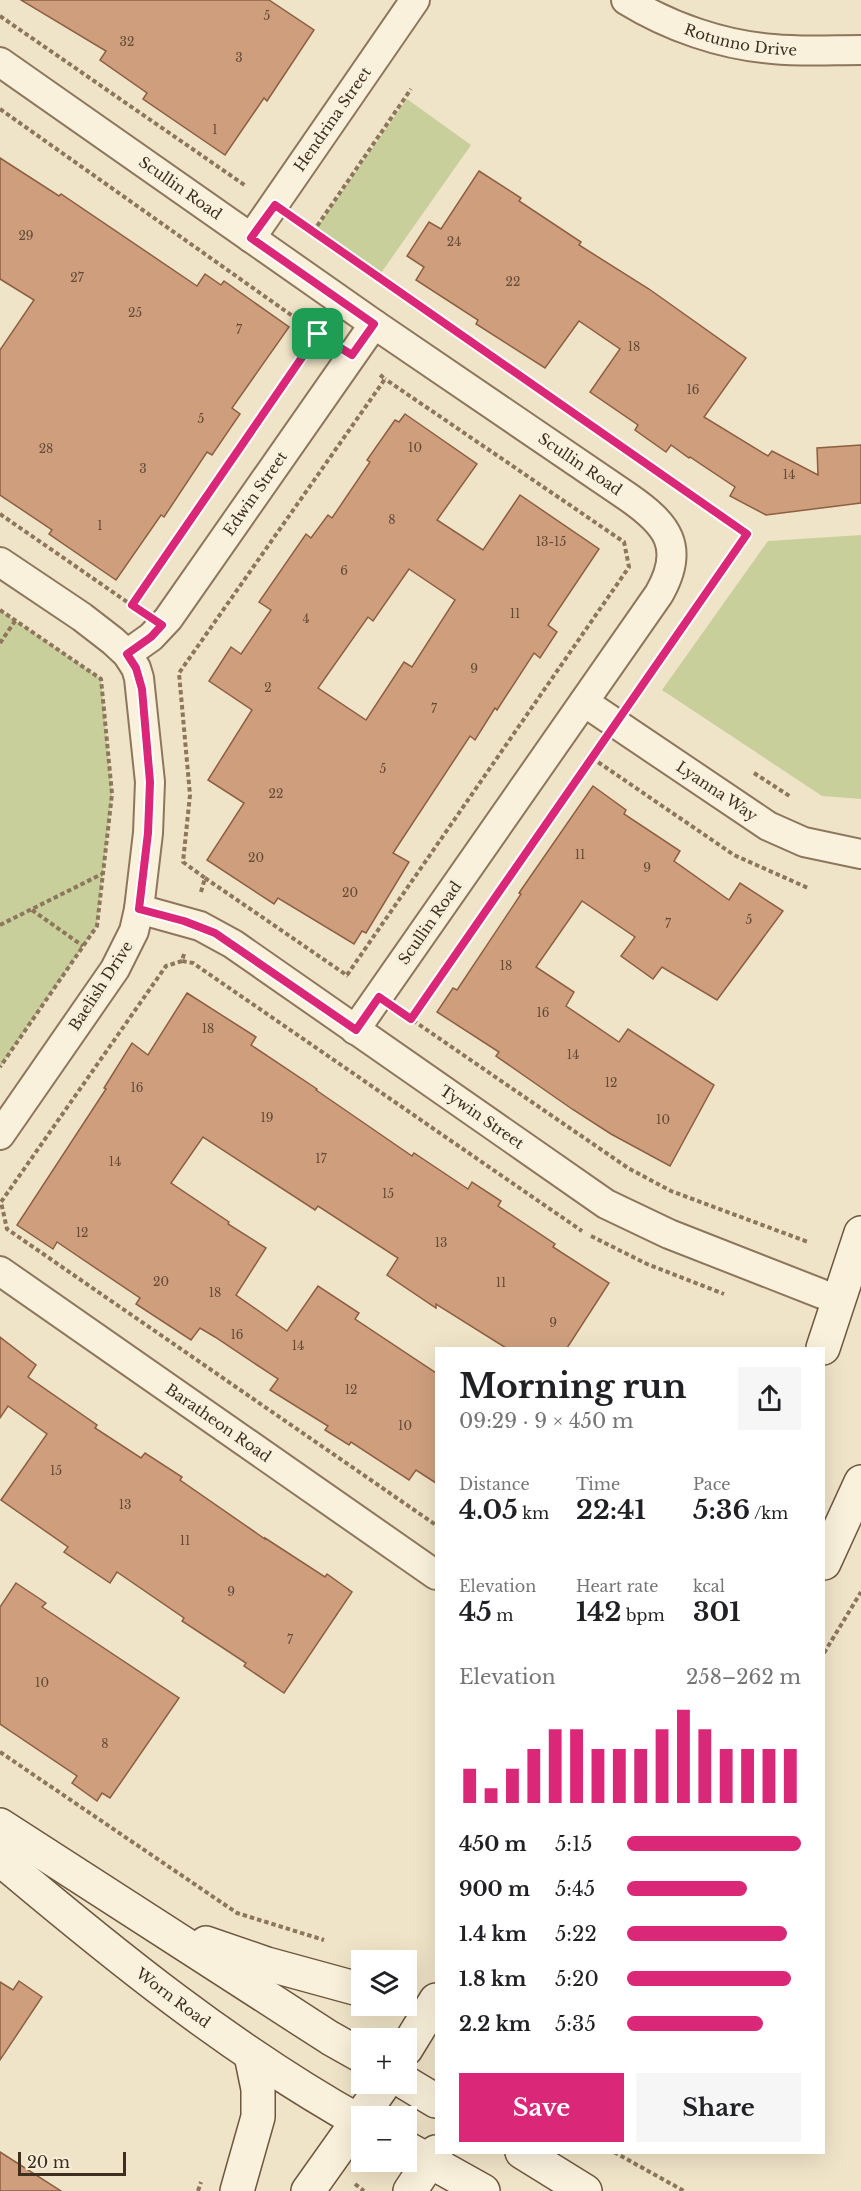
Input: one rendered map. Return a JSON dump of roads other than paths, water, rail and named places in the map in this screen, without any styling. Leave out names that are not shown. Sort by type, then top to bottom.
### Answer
[{"type":"street","name":"Hendrina Street","points":[[251,238],[415,0]]},
{"type":"street","name":"Rotunno Drive","points":[[626,0],[700,34],[746,46],[775,50],[861,50]]},
{"type":"street","name":"Scullin Road","points":[[0,62],[374,324],[635,502],[654,516],[668,537],[671,559],[663,587],[356,1030]]},
{"type":"street","name":"Edwin Street","points":[[127,654],[151,637],[162,625],[374,324]]},
{"type":"street","name":"Baelish Drive","points":[[0,562],[82,617],[127,654],[136,668],[142,689],[150,782],[148,833],[139,909],[131,941],[116,969],[0,1135]]},
{"type":"street","name":"Lyanna Way","points":[[584,702],[768,826],[804,842],[861,854]]},
{"type":"street","name":"Tywin Street","points":[[139,909],[207,929],[233,944],[606,1204],[669,1234],[850,1305]]},
{"type":"street","points":[[824,1347],[850,1305],[861,1233]]},
{"type":"street","name":"Baratheon Road","points":[[0,1271],[435,1574]]},
{"type":"street","points":[[825,1561],[861,1482]]},
{"type":"street","points":[[0,1826],[351,2050]]},
{"type":"street","name":"Worn Road","points":[[0,1859],[115,1954],[185,2008],[251,2055],[351,2116]]},
{"type":"street","points":[[146,1919],[259,1961],[351,1987]]},
{"type":"street","points":[[417,1996],[435,1993]]},
{"type":"street","points":[[417,2031],[435,2002]]},
{"type":"street","points":[[237,2191],[258,2117],[258,2089],[251,2055]]},
{"type":"street","points":[[417,2090],[435,2100]]},
{"type":"street","points":[[308,2191],[351,2134]]},
{"type":"street","points":[[410,2191],[425,2153],[483,2191]]},
{"type":"street","points":[[528,2154],[550,2162],[585,2191]]}]
